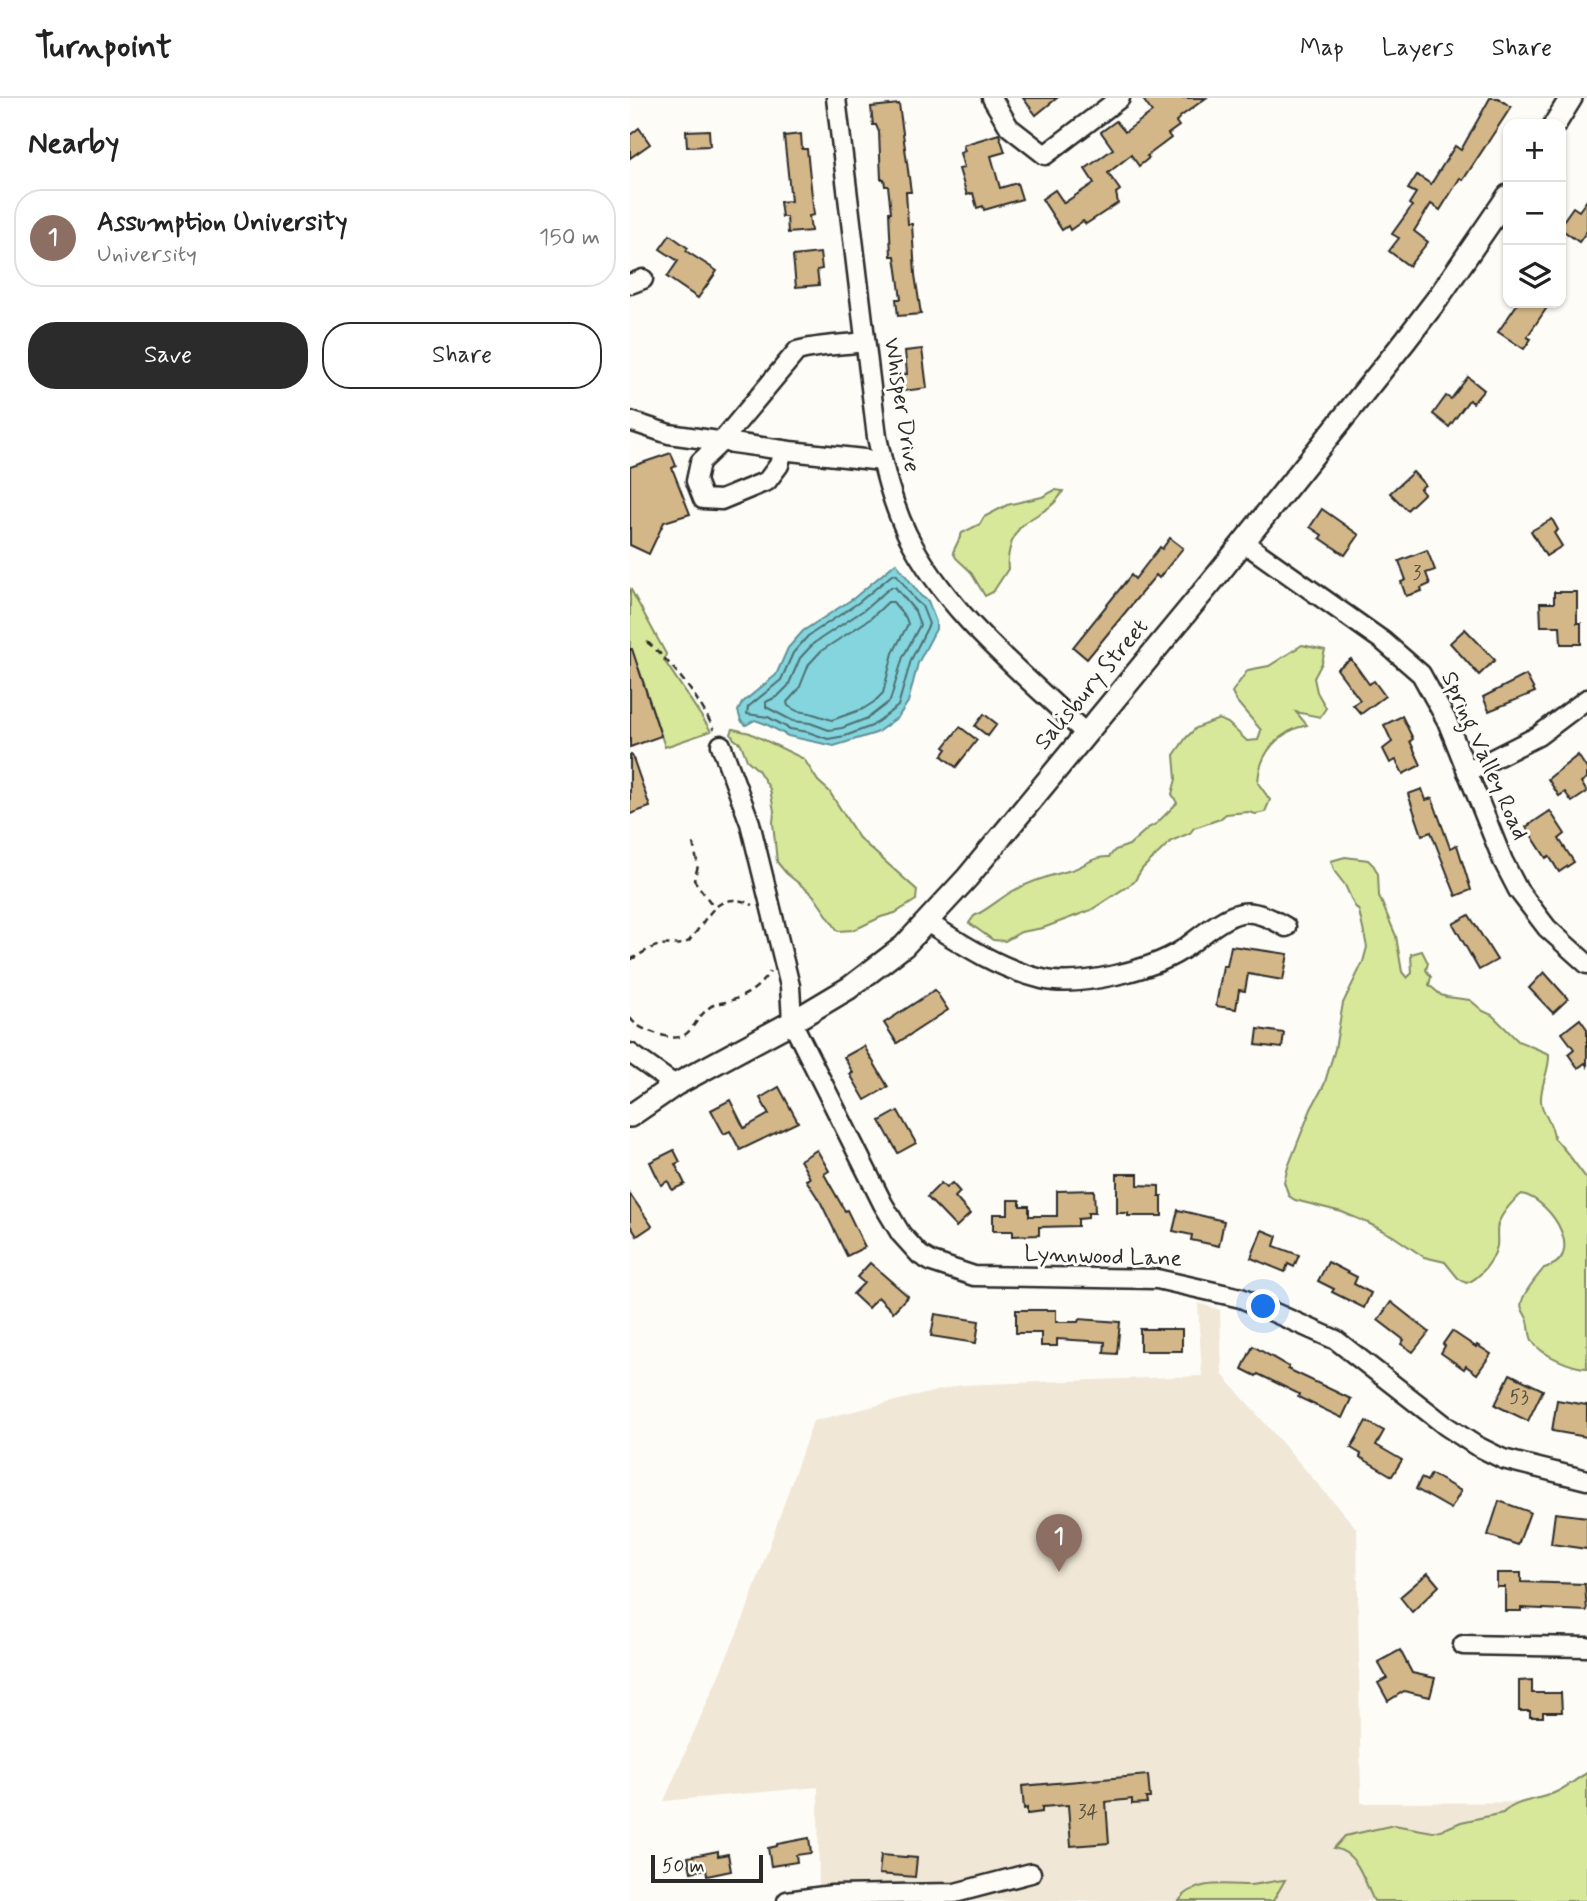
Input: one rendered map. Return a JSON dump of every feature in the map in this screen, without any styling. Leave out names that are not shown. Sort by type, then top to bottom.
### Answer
[{"type":"main road","points":[[1558,119],[1572,98]]},
{"type":"main road","name":"Salisbury Street","points":[[630,1116],[675,1085],[849,988],[904,946],[927,922],[967,878],[1243,542],[1430,309],[1503,203]]},
{"type":"street","name":"Whisper Drive","points":[[836,98],[882,461],[897,511],[933,576],[974,625],[1085,733]]},
{"type":"street","points":[[992,98],[1009,127],[1045,155],[1120,98]]},
{"type":"street","points":[[782,450],[779,464],[767,481],[721,500],[703,499],[696,481],[700,462],[721,442],[797,351],[815,346],[865,342]]},
{"type":"street","points":[[630,421],[669,434],[882,461]]},
{"type":"street","name":"Spring Valley Road","points":[[1243,542],[1383,641],[1421,674],[1435,697],[1503,861],[1518,890],[1547,928],[1587,964]]},
{"type":"street","points":[[1467,772],[1538,736],[1587,699]]},
{"type":"street","points":[[721,745],[750,823],[790,986],[792,1022]]},
{"type":"street","points":[[927,922],[982,957],[1044,980],[1115,976],[1152,966],[1180,951],[1215,925],[1241,913],[1271,919],[1286,927]]},
{"type":"street","name":"Lynnwood Lane","points":[[792,1022],[883,1204],[901,1234],[920,1255],[932,1262],[974,1276],[1157,1279],[1241,1298],[1336,1340],[1446,1426],[1475,1445],[1503,1459],[1587,1480]]},
{"type":"street","points":[[630,1054],[675,1085]]},
{"type":"street","points":[[1463,1645],[1587,1647]]},
{"type":"street","points":[[788,1901],[832,1895],[955,1892],[1031,1873]]},
{"type":"path","points":[[647,642],[657,650],[689,690],[710,720],[721,745]]},
{"type":"path","points":[[693,843],[698,866],[694,880],[714,907]]},
{"type":"path","points":[[630,960],[653,947],[683,945],[689,941],[714,907],[733,900],[746,902],[772,914]]},
{"type":"path","points":[[630,1018],[649,1032],[679,1039],[692,1030],[712,1006],[751,993],[783,956]]},
{"type":"shaded area","points":[[1198,1303],[1220,1310],[1222,1374],[1357,1529],[1361,1803],[1587,1802],[1587,1901],[819,1901],[818,1787],[664,1801],[745,1615],[813,1421],[961,1385],[1202,1376]]},
{"type":"green space","points":[[1055,490],[1063,491],[1056,501],[1019,529],[1009,552],[1008,569],[993,592],[985,596],[970,571],[953,552],[962,533],[1007,505],[1042,497]]},
{"type":"green space","points":[[630,588],[666,654],[664,660],[711,731],[665,747],[639,669],[630,672]]},
{"type":"green space","points":[[1302,645],[1325,650],[1314,678],[1317,692],[1326,708],[1320,717],[1296,712],[1307,725],[1279,738],[1267,753],[1259,772],[1258,783],[1270,800],[1265,812],[1226,814],[1220,819],[1194,828],[1190,833],[1171,841],[1142,869],[1134,882],[1091,910],[1043,928],[1021,932],[1005,941],[993,940],[969,923],[974,916],[1011,892],[1098,858],[1109,857],[1115,850],[1129,845],[1156,824],[1177,803],[1172,794],[1176,779],[1174,755],[1196,728],[1219,719],[1228,723],[1247,741],[1258,740],[1261,730],[1232,692],[1248,670],[1269,666]]},
{"type":"green space","points":[[733,729],[750,733],[804,759],[818,781],[829,791],[859,838],[917,890],[916,900],[895,913],[854,930],[838,931],[813,895],[777,862],[770,789],[758,770],[747,760],[741,744],[734,739],[731,734]]},
{"type":"green space","points":[[1345,857],[1368,860],[1374,866],[1378,874],[1379,896],[1396,936],[1402,972],[1407,978],[1412,973],[1411,954],[1422,951],[1428,963],[1426,970],[1431,977],[1429,985],[1441,995],[1470,1000],[1492,1015],[1518,1041],[1549,1054],[1541,1095],[1542,1106],[1554,1138],[1587,1179],[1587,1368],[1566,1363],[1537,1347],[1521,1307],[1528,1288],[1544,1268],[1557,1263],[1563,1254],[1561,1230],[1545,1207],[1534,1199],[1522,1194],[1508,1207],[1498,1224],[1497,1246],[1493,1257],[1481,1274],[1466,1283],[1458,1278],[1445,1262],[1424,1257],[1368,1223],[1289,1196],[1284,1182],[1288,1167],[1311,1109],[1324,1085],[1335,1049],[1343,1003],[1363,962],[1367,947],[1359,911],[1331,861]]},
{"type":"green space","points":[[1587,1773],[1587,1901],[1374,1901],[1355,1862],[1334,1848],[1345,1836],[1394,1825],[1433,1832],[1461,1822],[1503,1813],[1521,1803],[1558,1791]]},
{"type":"green space","points":[[1285,1880],[1273,1901],[1179,1901],[1192,1889],[1201,1886],[1251,1885]]},
{"type":"water","points":[[896,563],[921,596],[928,601],[936,622],[936,629],[918,663],[908,702],[898,717],[876,733],[834,746],[788,736],[755,720],[746,725],[741,721],[738,711],[742,703],[776,675],[788,648],[803,631],[854,598]]},
{"type":"building","points":[[1023,98],[1057,98],[1036,115]]},
{"type":"building","points":[[1142,98],[1206,98],[1180,117],[1176,122],[1179,126],[1168,134],[1171,138],[1147,156],[1149,158],[1139,166],[1131,155],[1108,173],[1120,190],[1116,193],[1118,203],[1086,224],[1083,221],[1070,230],[1068,226],[1062,230],[1042,199],[1055,190],[1064,203],[1094,183],[1085,169],[1113,149],[1101,132],[1116,121],[1125,132],[1152,112]]},
{"type":"building","points":[[1490,98],[1498,98],[1511,107],[1440,210],[1431,204],[1414,231],[1428,242],[1409,266],[1389,251],[1399,238],[1392,234],[1412,206],[1409,204],[1416,193],[1408,189],[1417,175],[1431,184],[1455,146],[1461,150]]},
{"type":"building","points":[[899,104],[911,192],[906,192],[908,224],[912,224],[921,314],[898,316],[896,299],[901,299],[895,256],[891,256],[888,186],[885,186],[884,179],[881,179],[879,132],[876,125],[873,125],[871,107]]},
{"type":"building","points":[[639,128],[650,144],[630,158],[630,135]]},
{"type":"building","points":[[709,130],[710,146],[687,147],[686,131]]},
{"type":"building","points":[[801,134],[802,149],[807,149],[814,215],[809,216],[811,231],[788,233],[787,217],[782,217],[780,202],[791,201],[784,136]]},
{"type":"building","points":[[999,134],[1005,152],[991,156],[1000,188],[1017,183],[1022,199],[984,210],[983,206],[977,208],[973,193],[967,195],[959,169],[964,168],[960,153],[965,151],[963,145]]},
{"type":"building","points":[[1587,200],[1587,231],[1579,242],[1566,233],[1566,217],[1573,207],[1579,211]]},
{"type":"building","points":[[670,235],[688,248],[686,251],[717,271],[698,298],[667,277],[678,261],[660,249]]},
{"type":"building","points":[[820,253],[822,269],[817,270],[819,285],[796,287],[793,256]]},
{"type":"building","points":[[1515,308],[1547,308],[1527,337],[1531,339],[1524,349],[1498,332]]},
{"type":"building","points":[[922,349],[927,388],[904,391],[902,374],[907,374],[905,351]]},
{"type":"building","points":[[1468,377],[1484,390],[1473,403],[1469,400],[1449,427],[1433,414],[1446,396],[1451,399]]},
{"type":"building","points":[[671,453],[676,466],[672,468],[690,514],[664,522],[649,554],[630,545],[630,467]]},
{"type":"building","points":[[1413,472],[1425,485],[1420,489],[1424,494],[1407,510],[1390,493]]},
{"type":"building","points":[[1322,509],[1359,535],[1345,555],[1320,538],[1322,535],[1310,527]]},
{"type":"building","points":[[1552,519],[1558,530],[1554,533],[1562,546],[1546,556],[1531,531]]},
{"type":"building","points":[[1170,538],[1183,548],[1159,578],[1156,575],[1087,659],[1073,647],[1131,575],[1135,579]]},
{"type":"building","points":[[1427,550],[1435,570],[1426,573],[1430,584],[1421,588],[1422,591],[1406,596],[1401,582],[1406,580],[1399,561]]},
{"type":"building","points":[[1554,592],[1577,592],[1577,623],[1581,623],[1581,644],[1561,644],[1560,626],[1541,626],[1540,603],[1554,603]]},
{"type":"building","points":[[1465,629],[1495,660],[1479,675],[1450,643]]},
{"type":"building","points":[[630,649],[661,736],[630,747]]},
{"type":"building","points":[[1351,659],[1369,684],[1374,681],[1385,696],[1361,714],[1353,705],[1360,700],[1337,669]]},
{"type":"building","points":[[1526,675],[1535,692],[1489,711],[1483,697]]},
{"type":"building","points":[[984,714],[997,724],[988,736],[975,726]]},
{"type":"building","points":[[1402,716],[1421,765],[1403,774],[1396,760],[1390,763],[1383,749],[1392,742],[1384,725]]},
{"type":"building","points":[[960,727],[977,740],[956,767],[942,756],[947,749],[944,747]]},
{"type":"building","points":[[630,755],[650,807],[630,814]]},
{"type":"building","points":[[1578,755],[1587,769],[1587,778],[1581,782],[1587,792],[1572,802],[1565,792],[1559,796],[1548,779]]},
{"type":"building","points":[[1422,789],[1426,800],[1432,798],[1450,848],[1457,845],[1471,890],[1456,896],[1431,832],[1422,835],[1408,794]]},
{"type":"building","points":[[1550,811],[1565,834],[1559,839],[1574,862],[1559,872],[1549,856],[1546,858],[1526,827]]},
{"type":"building","points":[[1469,915],[1497,960],[1479,970],[1453,924]]},
{"type":"building","points":[[1231,946],[1288,954],[1283,980],[1248,974],[1245,991],[1239,990],[1236,1009],[1216,1006],[1223,966],[1227,966]]},
{"type":"building","points":[[1544,972],[1568,999],[1553,1013],[1529,988]]},
{"type":"building","points":[[935,990],[948,1010],[897,1043],[884,1023]]},
{"type":"building","points":[[1580,1019],[1587,1029],[1587,1066],[1585,1063],[1578,1068],[1568,1054],[1574,1049],[1562,1033]]},
{"type":"building","points":[[1258,1029],[1284,1033],[1282,1048],[1256,1045]]},
{"type":"building","points":[[864,1046],[888,1087],[865,1100],[844,1057]]},
{"type":"building","points":[[779,1087],[798,1122],[740,1150],[730,1131],[724,1134],[711,1110],[730,1100],[744,1128],[769,1114],[760,1098]]},
{"type":"building","points":[[898,1111],[916,1143],[898,1153],[880,1121]]},
{"type":"building","points":[[674,1150],[680,1162],[675,1164],[685,1184],[672,1190],[668,1181],[661,1185],[650,1162]]},
{"type":"building","points":[[817,1150],[829,1171],[824,1174],[845,1211],[847,1210],[865,1247],[847,1256],[821,1203],[806,1180],[810,1178],[800,1160]]},
{"type":"building","points":[[1117,1174],[1138,1174],[1138,1185],[1159,1186],[1162,1216],[1128,1216],[1128,1213],[1117,1213]]},
{"type":"building","points":[[941,1183],[946,1188],[952,1183],[960,1192],[955,1197],[970,1214],[956,1227],[927,1197]]},
{"type":"building","points":[[1094,1190],[1095,1213],[1088,1213],[1088,1218],[1078,1219],[1078,1226],[1039,1227],[1039,1235],[1013,1236],[1013,1231],[993,1231],[993,1214],[1008,1214],[1008,1200],[1020,1200],[1020,1206],[1029,1206],[1029,1216],[1057,1216],[1057,1191]]},
{"type":"building","points":[[630,1194],[652,1226],[637,1236],[630,1225]]},
{"type":"building","points":[[1178,1210],[1224,1221],[1219,1246],[1191,1240],[1192,1235],[1173,1231]]},
{"type":"building","points":[[1262,1230],[1277,1236],[1274,1246],[1299,1255],[1294,1267],[1288,1264],[1285,1272],[1251,1258]]},
{"type":"building","points":[[1328,1262],[1357,1277],[1354,1284],[1371,1293],[1364,1308],[1332,1292],[1334,1289],[1318,1281]]},
{"type":"building","points":[[870,1263],[908,1296],[893,1312],[878,1297],[868,1308],[853,1294],[864,1283],[857,1277]]},
{"type":"building","points":[[1391,1302],[1429,1332],[1413,1352],[1401,1344],[1404,1340],[1378,1320]]},
{"type":"building","points":[[1016,1310],[1056,1310],[1056,1322],[1078,1322],[1079,1319],[1120,1322],[1117,1354],[1104,1353],[1105,1342],[1057,1339],[1057,1346],[1041,1346],[1041,1333],[1016,1333]]},
{"type":"building","points":[[935,1314],[979,1321],[976,1343],[931,1336]]},
{"type":"building","points":[[1140,1329],[1182,1329],[1182,1351],[1140,1351]]},
{"type":"building","points":[[1452,1331],[1491,1354],[1477,1374],[1466,1366],[1464,1369],[1441,1353],[1445,1346],[1443,1344]]},
{"type":"building","points":[[1253,1346],[1289,1367],[1288,1369],[1351,1399],[1342,1418],[1298,1397],[1299,1394],[1242,1369]]},
{"type":"building","points":[[1510,1374],[1543,1390],[1528,1421],[1495,1405]]},
{"type":"building","points":[[1557,1400],[1587,1405],[1587,1437],[1552,1431]]},
{"type":"building","points":[[1366,1421],[1384,1431],[1376,1445],[1402,1460],[1392,1476],[1360,1457],[1361,1454],[1351,1448]]},
{"type":"building","points":[[1431,1474],[1461,1491],[1451,1509],[1416,1489],[1421,1478],[1427,1481]]},
{"type":"building","points":[[1499,1501],[1530,1512],[1518,1545],[1488,1535]]},
{"type":"building","points":[[1555,1513],[1587,1517],[1587,1549],[1551,1544]]},
{"type":"building","points":[[1428,1573],[1439,1586],[1412,1612],[1400,1597]]},
{"type":"building","points":[[1497,1573],[1521,1573],[1521,1582],[1585,1584],[1587,1611],[1521,1608],[1521,1611],[1505,1611],[1505,1587],[1497,1587]]},
{"type":"building","points":[[1400,1650],[1412,1673],[1435,1678],[1430,1697],[1404,1691],[1388,1701],[1378,1683],[1387,1678],[1378,1662]]},
{"type":"building","points":[[1532,1680],[1532,1693],[1561,1693],[1562,1712],[1543,1712],[1543,1717],[1530,1717],[1530,1711],[1519,1711],[1519,1681]]},
{"type":"building","points":[[1148,1775],[1150,1798],[1146,1798],[1147,1803],[1132,1804],[1132,1799],[1106,1802],[1109,1843],[1071,1846],[1068,1805],[1042,1807],[1042,1812],[1027,1814],[1027,1808],[1024,1809],[1022,1786]]},
{"type":"building","points":[[809,1838],[811,1853],[796,1855],[797,1862],[771,1866],[768,1848]]},
{"type":"building","points":[[718,1851],[718,1856],[728,1854],[731,1871],[707,1876],[706,1869],[691,1872],[688,1857]]},
{"type":"building","points":[[881,1855],[917,1858],[915,1877],[879,1874]]},
{"type":"place","name":"Assumption University","points":[[1059,1572]]}]
